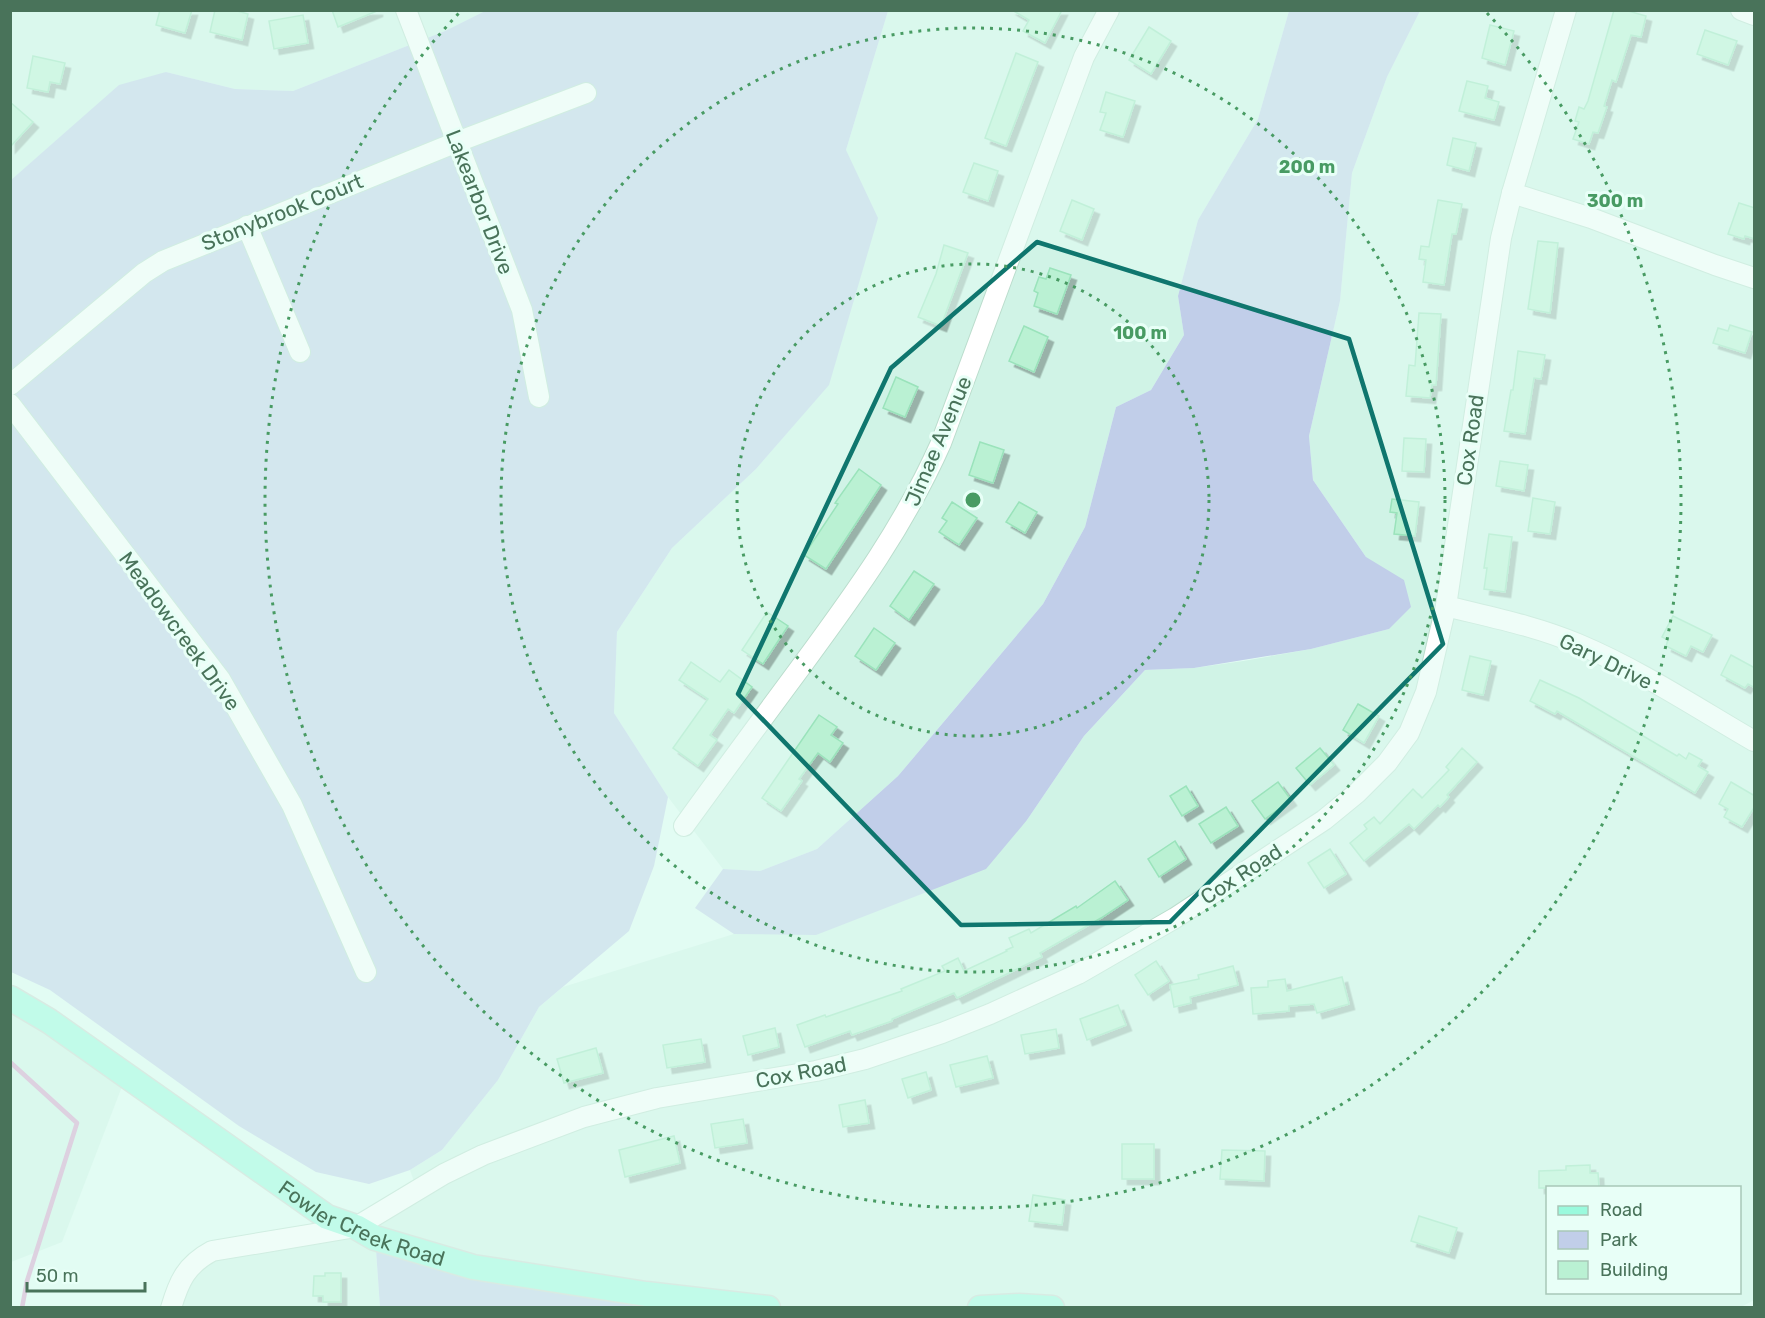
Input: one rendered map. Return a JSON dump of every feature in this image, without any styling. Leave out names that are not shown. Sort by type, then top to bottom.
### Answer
[{"type":"main road","name":"Fowler Creek Road","points":[[10,998],[49,1021],[327,1217],[383,1240],[473,1267],[646,1294],[768,1308]]},
{"type":"main road","points":[[980,1308],[1019,1306],[1052,1308]]},
{"type":"street","name":"Lakearbor Drive","points":[[406,10],[522,309],[540,398]]},
{"type":"street","name":"Jimae Avenue","points":[[684,826],[866,578],[906,515],[927,476],[1084,57],[1109,10]]},
{"type":"street","name":"Cox Road","points":[[356,1227],[444,1174],[483,1155],[584,1117],[657,1098],[816,1071],[865,1059],[990,1014],[1078,974],[1175,918],[1315,826],[1357,793],[1387,763],[1409,733],[1426,692],[1446,606],[1494,278],[1512,193],[1566,10]]},
{"type":"street","points":[[1741,10],[1755,15]]},
{"type":"street","name":"Stonybrook Court","points":[[10,385],[144,273],[163,261],[457,142],[586,93]]},
{"type":"street","points":[[1512,193],[1591,218],[1755,278]]},
{"type":"street","points":[[247,226],[300,352]]},
{"type":"street","name":"Meadowcreek Drive","points":[[10,404],[220,679],[292,805],[366,972]]},
{"type":"street","name":"Gary Drive","points":[[1446,606],[1526,626],[1577,643],[1615,661],[1755,741]]},
{"type":"street","points":[[171,1308],[176,1289],[187,1269],[198,1258],[212,1251],[356,1227]]},
{"type":"highlighted area","points":[[1037,242],[1349,339],[1443,644],[1170,922],[961,925],[738,694],[891,368]]},
{"type":"shaded area","points":[[11,11],[485,11],[445,31],[293,91],[235,89],[166,72],[62,136],[11,180]]},
{"type":"shaded area","points":[[888,11],[1289,11],[1258,119],[1198,220],[1178,296],[1184,335],[1151,390],[1116,407],[1085,527],[1043,604],[898,776],[817,849],[760,871],[723,869],[668,797],[614,713],[617,632],[672,548],[756,469],[829,384],[846,150]]},
{"type":"shaded area","points":[[1420,11],[1754,11],[1754,1300],[1739,1308],[724,1308],[375,1238],[380,1307],[171,1308],[198,1259],[307,1237],[417,1190],[410,1170],[442,1150],[498,1080],[539,1007],[563,987],[734,934],[747,933],[1027,820],[1084,736],[1145,670],[1194,668],[1243,661],[1311,649],[1389,629],[1366,557],[1313,480],[1309,436],[1340,301],[1352,173],[1387,77]]},
{"type":"shaded area","points":[[11,998],[126,1076],[62,1242],[11,1262]]},
{"type":"green space","points":[[485,11],[888,11],[846,150],[878,218],[829,385],[756,469],[672,548],[617,632],[614,713],[668,797],[654,866],[629,931],[539,1007],[498,1080],[442,1150],[410,1170],[369,1184],[316,1172],[239,1126],[50,990],[11,972],[11,180],[119,85],[166,72],[235,89],[293,91],[445,31]]},
{"type":"green space","points":[[1289,11],[1420,11],[1387,77],[1352,173],[1340,301],[1309,436],[1313,480],[1366,557],[1404,580],[1411,607],[1389,629],[1311,649],[1194,668],[1145,670],[1084,736],[1027,820],[986,869],[816,935],[734,934],[695,908],[723,869],[760,871],[817,849],[898,776],[1043,604],[1085,527],[1116,407],[1151,390],[1184,335],[1178,296],[1198,220],[1258,119]]},
{"type":"green space","points":[[376,1250],[445,1272],[534,1289],[653,1307],[380,1307]]},
{"type":"building","points":[[160,10],[192,10],[185,33],[156,25]]},
{"type":"building","points":[[215,10],[234,10],[248,14],[242,40],[210,32]]},
{"type":"building","points":[[332,10],[377,10],[377,11],[338,27]]},
{"type":"building","points":[[1012,10],[1062,10],[1045,43],[1023,31],[1029,20]]},
{"type":"building","points":[[1614,10],[1625,10],[1646,16],[1641,37],[1631,35],[1616,82],[1612,80],[1604,106],[1607,107],[1598,133],[1593,132],[1589,144],[1573,139],[1579,122],[1575,121],[1579,107],[1584,109],[1588,101]]},
{"type":"building","points":[[303,15],[308,43],[274,49],[269,21]]},
{"type":"building","points":[[1490,25],[1514,31],[1505,65],[1482,58]]},
{"type":"building","points":[[1149,27],[1171,41],[1151,74],[1129,60]]},
{"type":"building","points":[[1705,30],[1737,41],[1728,65],[1697,54]]},
{"type":"building","points":[[1016,53],[1038,62],[1006,146],[985,138]]},
{"type":"building","points":[[33,56],[65,63],[60,84],[50,82],[48,92],[27,88]]},
{"type":"building","points":[[1467,81],[1488,86],[1485,98],[1499,102],[1494,120],[1459,111]]},
{"type":"building","points":[[1106,92],[1135,101],[1123,137],[1100,130],[1106,113],[1100,112]]},
{"type":"building","points":[[10,102],[33,122],[10,147]]},
{"type":"building","points":[[1453,138],[1476,143],[1469,171],[1447,165]]},
{"type":"building","points":[[974,163],[998,171],[988,201],[963,192]]},
{"type":"building","points":[[1072,200],[1094,209],[1082,240],[1060,231]]},
{"type":"building","points":[[1438,200],[1462,204],[1456,234],[1452,234],[1444,285],[1423,282],[1426,260],[1419,259],[1421,246],[1429,247]]},
{"type":"building","points":[[1739,203],[1755,208],[1755,239],[1745,236],[1744,239],[1728,234]]},
{"type":"building","points":[[1538,241],[1558,243],[1550,313],[1528,309]]},
{"type":"building","points":[[944,245],[968,253],[941,326],[918,317],[936,274]]},
{"type":"building","points":[[1050,268],[1071,275],[1057,314],[1034,306],[1038,293],[1034,291],[1039,277],[1046,279]]},
{"type":"building","points":[[1419,313],[1441,314],[1436,385],[1432,385],[1430,398],[1406,396],[1409,365],[1415,366]]},
{"type":"building","points":[[1730,325],[1752,332],[1745,353],[1713,343],[1718,328],[1728,331]]},
{"type":"building","points":[[1024,326],[1048,337],[1034,372],[1009,361]]},
{"type":"building","points":[[1518,351],[1545,355],[1541,379],[1534,378],[1525,434],[1504,431]]},
{"type":"building","points":[[896,377],[918,387],[905,417],[883,408]]},
{"type":"building","points":[[1404,438],[1426,439],[1424,472],[1402,471]]},
{"type":"building","points":[[980,442],[1004,450],[993,483],[969,475]]},
{"type":"building","points":[[1500,461],[1528,465],[1524,491],[1496,486]]},
{"type":"building","points":[[859,469],[881,485],[826,569],[804,555],[838,504],[835,503]]},
{"type":"building","points":[[1533,498],[1555,502],[1550,534],[1528,531]]},
{"type":"building","points":[[1392,499],[1419,502],[1415,536],[1394,534],[1397,513],[1390,512]]},
{"type":"building","points":[[952,502],[977,518],[959,545],[939,532],[947,521],[942,518]]},
{"type":"building","points":[[1019,502],[1037,512],[1025,533],[1006,522]]},
{"type":"building","points":[[1489,534],[1512,537],[1505,592],[1484,589],[1487,568],[1484,568]]},
{"type":"building","points":[[914,571],[934,584],[909,620],[890,606]]},
{"type":"building","points":[[767,612],[788,626],[763,664],[742,650]]},
{"type":"building","points":[[1673,616],[1712,635],[1703,652],[1691,646],[1686,656],[1666,646],[1668,640],[1662,637]]},
{"type":"building","points":[[874,628],[895,643],[876,670],[855,656]]},
{"type":"building","points":[[1731,655],[1755,668],[1755,688],[1748,684],[1745,688],[1721,675]]},
{"type":"building","points":[[1470,656],[1491,661],[1483,695],[1462,690]]},
{"type":"building","points":[[691,662],[720,682],[729,670],[752,687],[734,713],[728,709],[710,735],[717,740],[698,766],[673,748],[708,699],[679,680]]},
{"type":"building","points":[[1540,680],[1579,698],[1677,756],[1679,754],[1686,759],[1689,753],[1702,760],[1698,766],[1708,772],[1695,793],[1557,711],[1555,714],[1530,701]]},
{"type":"building","points":[[1358,704],[1379,716],[1364,743],[1343,730]]},
{"type":"building","points":[[819,715],[837,727],[831,735],[843,743],[830,762],[818,753],[799,779],[802,781],[781,811],[762,798]]},
{"type":"building","points":[[1320,748],[1334,765],[1310,785],[1296,768]]},
{"type":"building","points":[[1462,748],[1477,762],[1447,795],[1449,797],[1414,829],[1409,824],[1364,861],[1350,843],[1367,829],[1364,825],[1374,817],[1380,824],[1413,789],[1422,798],[1449,770],[1446,767]]},
{"type":"building","points":[[1278,782],[1291,800],[1265,819],[1252,801]]},
{"type":"building","points":[[1731,782],[1755,796],[1755,806],[1742,827],[1724,817],[1728,809],[1719,804]]},
{"type":"building","points":[[1186,786],[1198,806],[1182,816],[1170,796]]},
{"type":"building","points":[[1226,807],[1238,826],[1211,843],[1199,824]]},
{"type":"building","points":[[1175,841],[1186,859],[1159,877],[1148,859]]},
{"type":"building","points":[[1330,849],[1346,874],[1324,888],[1308,863]]},
{"type":"building","points":[[1115,881],[1128,900],[1040,953],[1042,957],[957,998],[954,993],[892,1019],[892,1021],[852,1035],[850,1031],[805,1047],[797,1025],[902,991],[901,989],[945,971],[942,966],[958,958],[964,971],[1013,947],[1009,938],[1029,929],[1031,933],[1076,906],[1077,908]]},
{"type":"building","points":[[1156,961],[1169,981],[1148,995],[1135,975]]},
{"type":"building","points":[[1233,966],[1238,985],[1190,997],[1191,1003],[1174,1007],[1170,985],[1199,979],[1198,975]]},
{"type":"building","points":[[1342,977],[1349,1004],[1317,1013],[1314,1004],[1289,1006],[1289,1011],[1253,1014],[1251,988],[1268,987],[1268,981],[1285,979],[1287,991]]},
{"type":"building","points":[[1118,1005],[1126,1025],[1087,1040],[1080,1019]]},
{"type":"building","points":[[775,1028],[779,1047],[748,1055],[743,1036]]},
{"type":"building","points":[[1056,1029],[1059,1048],[1025,1054],[1021,1035]]},
{"type":"building","points":[[701,1039],[705,1062],[667,1068],[663,1045]]},
{"type":"building","points":[[596,1048],[603,1073],[564,1083],[557,1059]]},
{"type":"building","points":[[987,1056],[993,1078],[956,1087],[950,1065]]},
{"type":"building","points":[[926,1072],[931,1090],[908,1098],[902,1079]]},
{"type":"building","points":[[865,1100],[869,1123],[843,1127],[839,1105]]},
{"type":"building","points":[[743,1119],[747,1143],[715,1148],[711,1124]]},
{"type":"building","points":[[674,1136],[680,1163],[625,1177],[619,1150]]},
{"type":"building","points":[[1122,1144],[1154,1144],[1154,1179],[1122,1179]]},
{"type":"building","points":[[1222,1150],[1265,1151],[1264,1181],[1220,1179]]},
{"type":"building","points":[[1590,1165],[1590,1173],[1598,1173],[1599,1186],[1539,1188],[1539,1171],[1566,1170],[1566,1166]]},
{"type":"building","points":[[1033,1195],[1065,1200],[1062,1225],[1029,1221]]},
{"type":"building","points":[[1419,1216],[1457,1228],[1449,1253],[1411,1241]]},
{"type":"building","points":[[325,1273],[341,1273],[341,1302],[323,1302],[323,1296],[313,1296],[314,1276],[325,1276]]},
{"type":"waterway","points":[[10,1062],[77,1123],[27,1281],[22,1308]]}]
